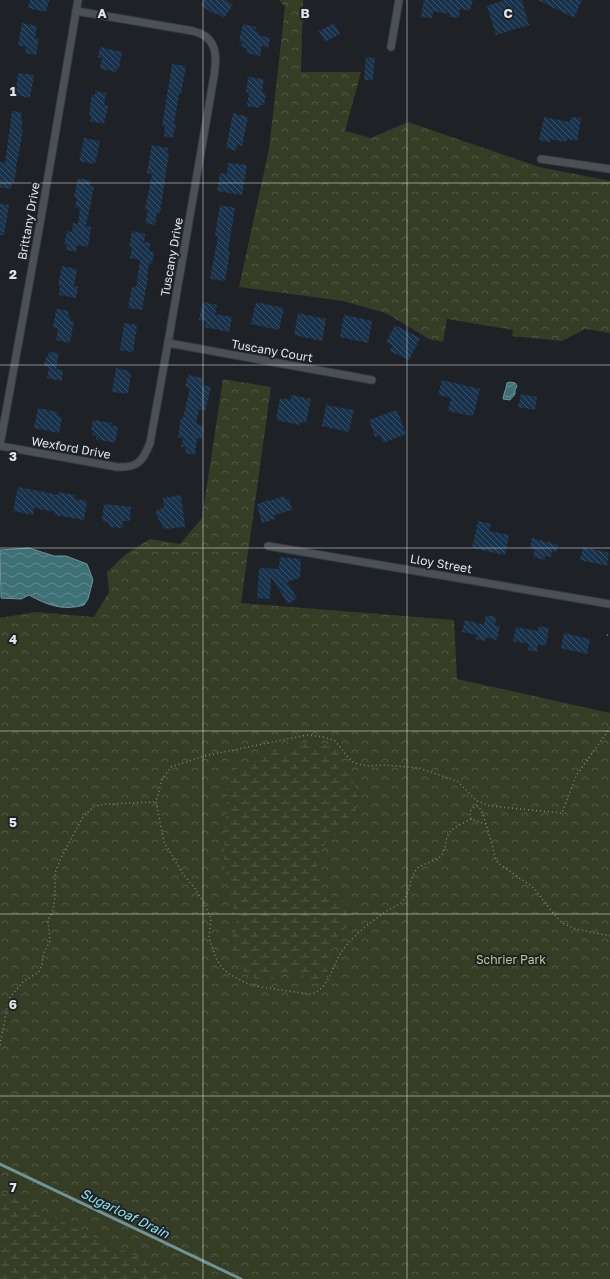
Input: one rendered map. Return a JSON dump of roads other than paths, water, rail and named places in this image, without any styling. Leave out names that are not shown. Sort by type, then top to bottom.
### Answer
[{"type":"street","name":"Brittany Drive","points":[[0,445],[78,0]]},
{"type":"street","points":[[391,46],[399,0]]},
{"type":"street","name":"Tuscany Drive","points":[[76,11],[193,31],[205,36],[213,46],[216,59],[150,443],[145,455],[138,464]]},
{"type":"street","points":[[541,159],[610,169]]},
{"type":"street","name":"Tuscany Court","points":[[168,344],[372,380]]},
{"type":"street","name":"Wexford Drive","points":[[0,445],[117,467],[128,468],[138,464]]},
{"type":"street","name":"Lloy Street","points":[[268,546],[610,604]]},
{"type":"water","points":[[507,383],[515,383],[517,386],[515,394],[510,400],[503,399]]},
{"type":"water","points":[[29,548],[54,556],[66,556],[87,564],[93,580],[88,599],[84,605],[76,607],[55,606],[42,602],[29,595],[21,599],[1,598],[0,550]]},
{"type":"waterway","name":"Sugarloaf Drain","points":[[0,1164],[241,1279]]},
{"type":"park label","name":"Schrier Park","points":[[511,960]]}]
